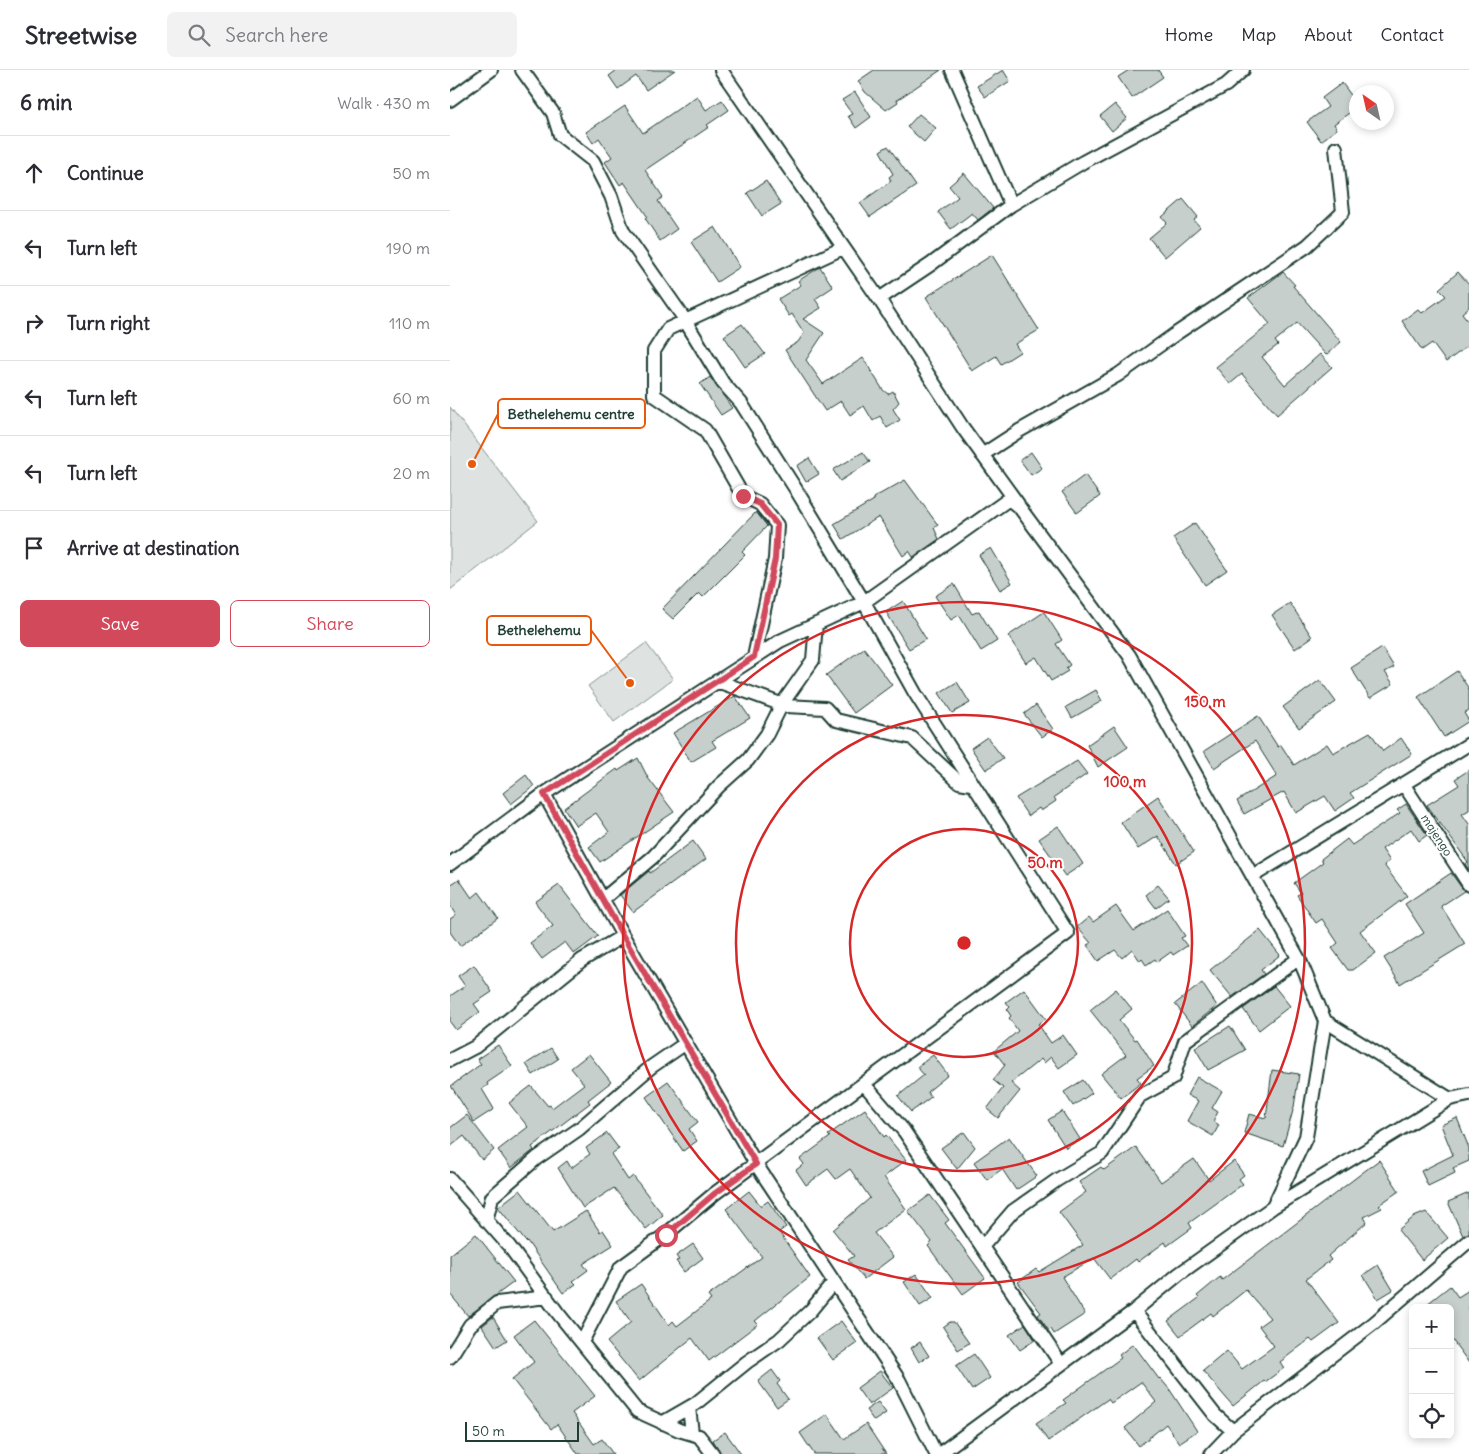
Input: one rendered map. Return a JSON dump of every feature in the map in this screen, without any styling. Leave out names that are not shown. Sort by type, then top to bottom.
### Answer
[{"type":"street","points":[[450,100],[491,70]]},
{"type":"street","points":[[522,70],[553,113],[560,135],[593,161],[611,196],[623,231],[685,321],[723,383],[746,411],[864,602],[915,693],[971,784],[1068,933],[756,1164],[621,1267],[582,1342]]},
{"type":"street","points":[[721,70],[879,299],[982,455],[1129,655],[1298,960],[1325,1021],[1306,1137],[1273,1207]]},
{"type":"street","points":[[952,70],[1011,205]]},
{"type":"street","points":[[879,299],[930,265],[1011,205],[1083,162],[1226,85],[1243,70]]},
{"type":"street","points":[[982,455],[1026,427],[1118,375],[1307,246],[1343,212],[1336,148]]},
{"type":"street","points":[[754,657],[775,559],[777,525],[760,504],[743,496],[705,430],[654,395],[654,351],[668,329],[843,248]]},
{"type":"street","points":[[450,864],[544,794],[754,657],[780,641],[864,602],[1009,499],[1020,508]]},
{"type":"street","points":[[602,899],[653,858],[719,786],[748,760],[766,734],[782,704],[813,660],[816,624]]},
{"type":"street","points":[[717,682],[782,704],[825,708],[836,720],[912,738],[960,782],[971,784]]},
{"type":"street","points":[[1253,876],[1469,744]]},
{"type":"street","name":"majengo","points":[[1404,785],[1469,886]]},
{"type":"street","points":[[544,794],[623,936],[756,1164],[899,1380],[938,1454],[1134,1311],[1179,1274],[1273,1207],[1450,1099],[1469,1095]]},
{"type":"street","points":[[450,1060],[475,1047],[582,960],[623,936]]},
{"type":"street","points":[[982,1247],[1014,1210],[1057,1180],[1102,1153],[1140,1096],[1173,1078],[1185,1041],[1298,960]]},
{"type":"street","points":[[1325,1021],[1450,1099]]},
{"type":"street","points":[[486,1221],[492,1197],[538,1158],[579,1130],[651,1067],[686,1043]]},
{"type":"street","points":[[864,1084],[904,1131],[1061,1364]]},
{"type":"street","points":[[450,1179],[509,1246],[637,1411],[662,1423],[699,1436],[713,1454]]},
{"type":"street","points":[[1211,1454],[1233,1431],[1374,1323],[1469,1241]]},
{"type":"street","points":[[662,1423],[689,1408],[747,1362],[779,1340],[810,1310],[834,1282]]},
{"type":"street","points":[[450,1357],[470,1324],[497,1303],[547,1297]]},
{"type":"street","points":[[1134,1311],[1215,1415],[1233,1431]]},
{"type":"street","points":[[689,1408],[692,1433]]},
{"type":"shaded area","points":[[450,407],[538,521],[450,590]]},
{"type":"shaded area","points":[[646,643],[673,679],[614,722],[588,686]]},
{"type":"building","points":[[617,70],[675,70],[646,90],[636,76],[618,89],[609,76]]},
{"type":"building","points":[[874,70],[941,70],[897,100],[898,102],[886,110],[865,92],[858,81]]},
{"type":"building","points":[[1003,70],[1010,81],[985,97],[977,86]]},
{"type":"building","points":[[1129,70],[1158,70],[1163,77],[1132,98],[1118,77]]},
{"type":"building","points":[[1342,83],[1349,92],[1349,113],[1334,124],[1337,129],[1321,141],[1307,122],[1328,107],[1322,98]]},
{"type":"building","points":[[855,92],[871,117],[856,128],[848,116],[852,114],[842,100]]},
{"type":"building","points":[[697,96],[706,110],[722,100],[729,110],[707,125],[709,127],[645,170],[663,197],[658,201],[677,229],[660,241],[645,218],[647,216],[624,182],[620,185],[605,162],[612,157],[599,138],[593,143],[586,132],[625,106],[643,133]]},
{"type":"building","points":[[1115,104],[1127,118],[1112,131],[1100,116]]},
{"type":"building","points":[[919,114],[936,128],[924,142],[907,127]]},
{"type":"building","points":[[888,146],[916,186],[870,217],[860,203],[891,181],[889,177],[893,174],[880,151]]},
{"type":"building","points":[[964,173],[993,208],[978,220],[972,213],[951,229],[938,212],[958,197],[949,186]]},
{"type":"building","points":[[766,181],[781,204],[762,216],[747,193]]},
{"type":"building","points":[[1183,199],[1198,217],[1194,220],[1200,227],[1165,257],[1149,238],[1167,223],[1162,217]]},
{"type":"building","points":[[715,227],[740,267],[717,282],[691,242]]},
{"type":"building","points":[[992,255],[1039,330],[1015,344],[1020,352],[1001,364],[996,356],[972,371],[926,297]]},
{"type":"building","points":[[820,267],[833,287],[815,299],[821,308],[803,319],[824,333],[806,360],[823,384],[863,358],[883,390],[888,394],[893,391],[899,402],[893,409],[900,420],[887,428],[880,416],[873,421],[864,406],[850,415],[841,401],[825,411],[785,350],[798,342],[804,333],[792,314],[789,316],[778,299],[801,285],[798,281]]},
{"type":"building","points":[[1283,272],[1341,342],[1326,355],[1297,323],[1275,341],[1278,345],[1262,357],[1285,385],[1320,354],[1332,367],[1277,415],[1242,374],[1230,384],[1216,367],[1270,324],[1248,298]]},
{"type":"building","points":[[1458,272],[1469,284],[1469,307],[1462,313],[1469,322],[1469,345],[1446,362],[1432,343],[1422,350],[1402,321],[1418,309],[1422,313],[1446,296],[1439,289]]},
{"type":"building","points":[[742,324],[765,354],[745,367],[724,336]]},
{"type":"building","points":[[710,377],[732,408],[721,415],[700,384]]},
{"type":"building","points":[[863,452],[870,462],[840,481],[833,470]]},
{"type":"building","points":[[1031,452],[1042,468],[1031,475],[1020,460]]},
{"type":"building","points":[[809,458],[819,474],[806,482],[797,466]]},
{"type":"building","points":[[1085,475],[1100,496],[1077,513],[1062,492]]},
{"type":"building","points":[[905,480],[938,525],[934,528],[939,539],[913,557],[909,551],[903,556],[879,517],[843,539],[834,524],[874,500],[873,498]]},
{"type":"building","points":[[756,512],[767,526],[742,552],[745,555],[703,597],[699,593],[673,619],[662,609]]},
{"type":"building","points":[[1195,523],[1227,570],[1205,585],[1173,538]]},
{"type":"building","points":[[991,548],[1012,583],[1000,590],[979,555]]},
{"type":"building","points":[[954,584],[972,614],[979,611],[997,641],[981,651],[959,615],[951,620],[935,596]]},
{"type":"building","points":[[903,601],[926,639],[909,649],[886,612]]},
{"type":"building","points":[[1290,603],[1312,637],[1295,649],[1272,615]]},
{"type":"building","points":[[1044,612],[1062,640],[1056,644],[1070,665],[1066,668],[1068,671],[1051,681],[1036,657],[1026,663],[1008,636]]},
{"type":"building","points":[[864,648],[892,685],[854,713],[826,675]]},
{"type":"building","points":[[1382,648],[1394,667],[1385,672],[1393,684],[1370,698],[1351,668]]},
{"type":"building","points":[[1457,671],[1469,689],[1469,710],[1464,713],[1469,721],[1444,737],[1418,697]]},
{"type":"building","points":[[1320,680],[1336,702],[1299,728],[1283,707]]},
{"type":"building","points":[[957,682],[970,703],[952,713],[939,693]]},
{"type":"building","points":[[1096,690],[1102,701],[1072,718],[1066,707]]},
{"type":"building","points":[[735,696],[750,718],[712,741],[716,747],[691,762],[673,733]]},
{"type":"building","points":[[1036,705],[1053,729],[1042,737],[1024,714]]},
{"type":"building","points":[[1258,716],[1278,747],[1281,745],[1294,765],[1327,744],[1333,753],[1370,732],[1383,751],[1401,738],[1412,754],[1350,793],[1354,798],[1335,811],[1325,796],[1296,813],[1284,792],[1244,814],[1237,801],[1277,776],[1255,741],[1214,768],[1204,751]]},
{"type":"building","points":[[1114,726],[1128,747],[1098,767],[1087,745]]},
{"type":"building","points":[[987,737],[1003,758],[986,770],[971,748]]},
{"type":"building","points":[[638,758],[648,778],[674,812],[600,862],[589,847],[609,832],[596,813],[576,826],[564,808],[617,769],[618,771]]},
{"type":"building","points":[[1077,761],[1087,774],[1054,797],[1056,801],[1041,811],[1039,808],[1028,816],[1016,798]]},
{"type":"building","points":[[1469,770],[1469,810],[1462,814],[1469,824],[1469,870],[1465,864],[1468,862],[1427,805],[1459,785],[1455,779]]},
{"type":"building","points":[[526,775],[534,786],[511,804],[503,793]]},
{"type":"building","points":[[1158,796],[1194,852],[1176,864],[1158,836],[1138,849],[1121,822]]},
{"type":"building","points":[[1406,804],[1427,835],[1419,841],[1411,829],[1382,849],[1390,861],[1384,865],[1407,896],[1360,931],[1376,953],[1353,970],[1348,970],[1332,948],[1338,943],[1322,919],[1316,923],[1297,895],[1301,893],[1294,883],[1323,862],[1321,859],[1347,839],[1352,845],[1400,813],[1397,810]]},
{"type":"building","points":[[1058,826],[1083,864],[1065,876],[1039,839]]},
{"type":"building","points":[[693,841],[706,859],[633,912],[620,895],[649,871],[650,873]]},
{"type":"building","points":[[1451,873],[1464,891],[1441,906],[1465,944],[1400,984],[1384,958],[1424,933],[1405,904]]},
{"type":"building","points":[[459,879],[472,898],[479,892],[498,918],[460,946],[450,932],[450,919],[456,915],[450,906],[450,885]]},
{"type":"building","points":[[559,885],[598,936],[574,954],[565,942],[542,959],[530,943],[553,926],[535,902]]},
{"type":"building","points":[[1158,885],[1169,898],[1156,908],[1146,895]]},
{"type":"building","points":[[1116,906],[1134,931],[1167,909],[1185,936],[1181,938],[1187,946],[1173,955],[1171,952],[1157,962],[1155,959],[1146,965],[1142,959],[1140,961],[1132,949],[1122,958],[1115,950],[1098,961],[1087,945],[1091,943],[1077,927],[1089,917],[1093,922]]},
{"type":"building","points":[[1260,930],[1280,955],[1261,970],[1264,974],[1232,997],[1210,970]]},
{"type":"building","points":[[474,965],[492,992],[474,1004],[480,1012],[456,1030],[450,1022],[450,996],[465,986],[458,976]]},
{"type":"building","points":[[1202,983],[1217,1006],[1192,1026],[1175,1004]]},
{"type":"building","points":[[1274,986],[1290,1006],[1259,1030],[1243,1009]]},
{"type":"building","points":[[1024,989],[1046,1019],[1038,1024],[1051,1043],[1063,1035],[1077,1055],[1059,1068],[1051,1057],[1044,1063],[1041,1059],[1011,1083],[1020,1091],[998,1118],[987,1109],[1003,1088],[993,1080],[1005,1065],[994,1051],[1018,1031],[1009,1018],[1011,1016],[1007,1010],[1010,1007],[1006,1002]]},
{"type":"building","points":[[1116,989],[1132,1009],[1119,1020],[1135,1040],[1137,1039],[1154,1066],[1137,1078],[1141,1083],[1121,1098],[1101,1074],[1126,1055],[1090,1010]]},
{"type":"building","points":[[1230,1026],[1245,1050],[1208,1070],[1195,1048]]},
{"type":"building","points":[[498,1045],[512,1066],[487,1083],[488,1085],[482,1089],[494,1109],[474,1122],[451,1086],[481,1064],[477,1059]]},
{"type":"building","points":[[551,1048],[558,1059],[533,1075],[526,1064]]},
{"type":"building","points":[[589,1054],[611,1082],[588,1100],[590,1103],[532,1147],[534,1150],[511,1168],[498,1150],[528,1127],[509,1103],[531,1086],[548,1106],[550,1105],[552,1108],[584,1084],[571,1068]]},
{"type":"building","points":[[933,1055],[948,1075],[927,1092],[931,1097],[911,1112],[898,1096],[924,1075],[917,1067]]},
{"type":"building","points":[[1272,1070],[1299,1074],[1294,1107],[1283,1146],[1244,1133],[1249,1114],[1266,1118]]},
{"type":"building","points":[[1197,1077],[1222,1091],[1212,1108],[1218,1112],[1213,1121],[1219,1125],[1213,1136],[1187,1121],[1198,1101],[1187,1095]]},
{"type":"building","points":[[1083,1080],[1092,1093],[1073,1106],[1064,1092]]},
{"type":"building","points":[[668,1081],[698,1122],[689,1129],[697,1141],[683,1151],[646,1097]]},
{"type":"building","points":[[865,1109],[884,1137],[886,1135],[906,1160],[884,1177],[906,1209],[874,1233],[893,1257],[864,1279],[848,1260],[854,1256],[833,1230],[870,1198],[850,1169],[836,1179],[828,1169],[806,1185],[796,1170],[804,1164],[800,1159],[830,1137],[828,1135]]},
{"type":"building","points":[[1062,1111],[1080,1139],[1066,1148],[1048,1120]]},
{"type":"building","points":[[467,1115],[494,1150],[482,1160],[464,1136],[450,1147],[450,1128]]},
{"type":"building","points":[[1457,1118],[1469,1148],[1469,1161],[1453,1168],[1455,1173],[1428,1186],[1421,1171],[1453,1155],[1441,1125]]},
{"type":"building","points":[[964,1132],[975,1147],[957,1169],[941,1148]]},
{"type":"building","points":[[607,1133],[619,1149],[611,1154],[628,1180],[633,1176],[663,1215],[646,1229],[614,1188],[583,1208],[558,1168],[567,1161],[571,1168],[590,1154],[586,1148]]},
{"type":"building","points":[[1009,1137],[1037,1176],[1016,1190],[1002,1169],[987,1180],[974,1162]]},
{"type":"building","points":[[1136,1147],[1161,1182],[1194,1159],[1209,1180],[1234,1161],[1244,1175],[1239,1179],[1243,1184],[1189,1223],[1192,1228],[1167,1246],[1165,1242],[1138,1262],[1136,1259],[1110,1279],[1094,1258],[1062,1277],[1085,1314],[1054,1334],[1051,1329],[1049,1331],[1038,1315],[1041,1313],[1018,1282],[1036,1269],[1039,1272],[1083,1245],[1059,1212],[1086,1192],[1079,1182],[1101,1167],[1104,1170]]},
{"type":"building","points":[[1379,1160],[1399,1191],[1379,1205],[1382,1208],[1364,1217],[1367,1222],[1328,1256],[1331,1260],[1306,1279],[1339,1323],[1313,1342],[1310,1339],[1280,1362],[1284,1368],[1264,1381],[1233,1406],[1203,1371],[1227,1351],[1242,1369],[1274,1346],[1259,1326],[1270,1318],[1246,1290],[1213,1316],[1211,1313],[1180,1336],[1168,1321],[1199,1298],[1197,1296],[1220,1277],[1222,1280]]},
{"type":"building","points":[[520,1190],[553,1232],[586,1211],[600,1232],[603,1230],[613,1245],[583,1264],[588,1270],[573,1281],[576,1284],[563,1293],[527,1241],[498,1207]]},
{"type":"building","points":[[749,1191],[761,1206],[768,1201],[786,1227],[779,1232],[810,1277],[755,1321],[758,1324],[709,1361],[692,1338],[639,1381],[607,1342],[631,1322],[616,1301],[641,1284],[669,1325],[673,1321],[677,1326],[711,1300],[708,1296],[762,1257],[726,1209]]},
{"type":"building","points":[[1469,1193],[1469,1233],[1463,1236],[1448,1202]]},
{"type":"building","points":[[930,1195],[949,1220],[945,1223],[985,1278],[963,1294],[928,1246],[932,1242],[908,1211]]},
{"type":"building","points":[[1426,1212],[1448,1238],[1422,1260],[1398,1230],[1414,1217]]},
{"type":"building","points":[[476,1234],[514,1282],[468,1316],[450,1294],[450,1255]]},
{"type":"building","points":[[693,1244],[703,1258],[684,1272],[676,1261],[679,1260],[676,1256]]},
{"type":"building","points":[[1378,1265],[1393,1290],[1378,1299],[1363,1275]]},
{"type":"building","points":[[916,1274],[933,1298],[920,1306],[904,1282]]},
{"type":"building","points":[[1450,1286],[1458,1297],[1469,1290],[1469,1363],[1454,1342],[1454,1304],[1427,1304]]},
{"type":"building","points":[[493,1317],[507,1340],[496,1347],[482,1326]]},
{"type":"building","points":[[534,1320],[595,1396],[572,1413],[594,1444],[602,1439],[613,1454],[578,1454],[557,1424],[551,1429],[512,1379],[534,1362],[514,1335]]},
{"type":"building","points":[[841,1321],[857,1343],[833,1360],[817,1338]]},
{"type":"building","points":[[950,1322],[954,1322],[969,1343],[958,1350],[943,1327]]},
{"type":"building","points":[[1025,1324],[1035,1340],[1020,1350],[1009,1335]]},
{"type":"building","points":[[920,1342],[929,1356],[919,1362],[911,1348]]},
{"type":"building","points":[[1133,1344],[1159,1379],[1170,1390],[1197,1431],[1179,1443],[1166,1424],[1139,1446],[1125,1428],[1156,1402],[1141,1382],[1111,1403],[1108,1399],[1048,1441],[1036,1423],[1066,1403],[1063,1400],[1121,1358],[1119,1355]]},
{"type":"building","points":[[974,1354],[990,1378],[972,1390],[956,1366]]},
{"type":"building","points":[[772,1370],[780,1381],[777,1384],[788,1399],[777,1407],[758,1381]]},
{"type":"building","points":[[880,1371],[893,1388],[869,1405],[857,1388]]},
{"type":"building","points":[[878,1402],[886,1413],[874,1421],[866,1410]]},
{"type":"building","points":[[827,1414],[844,1439],[866,1424],[886,1454],[814,1454],[800,1433]]},
{"type":"building","points":[[725,1432],[741,1454],[721,1454],[713,1440]]},
{"type":"place","name":"Bethelehemu centre","points":[[472,464]]},
{"type":"place","name":"Bethelehemu","points":[[630,683]]},
{"type":"route","points":[[666,1235],[714,1194],[756,1164],[623,936],[544,794],[754,657],[775,559],[777,525],[760,504],[743,496]]}]
